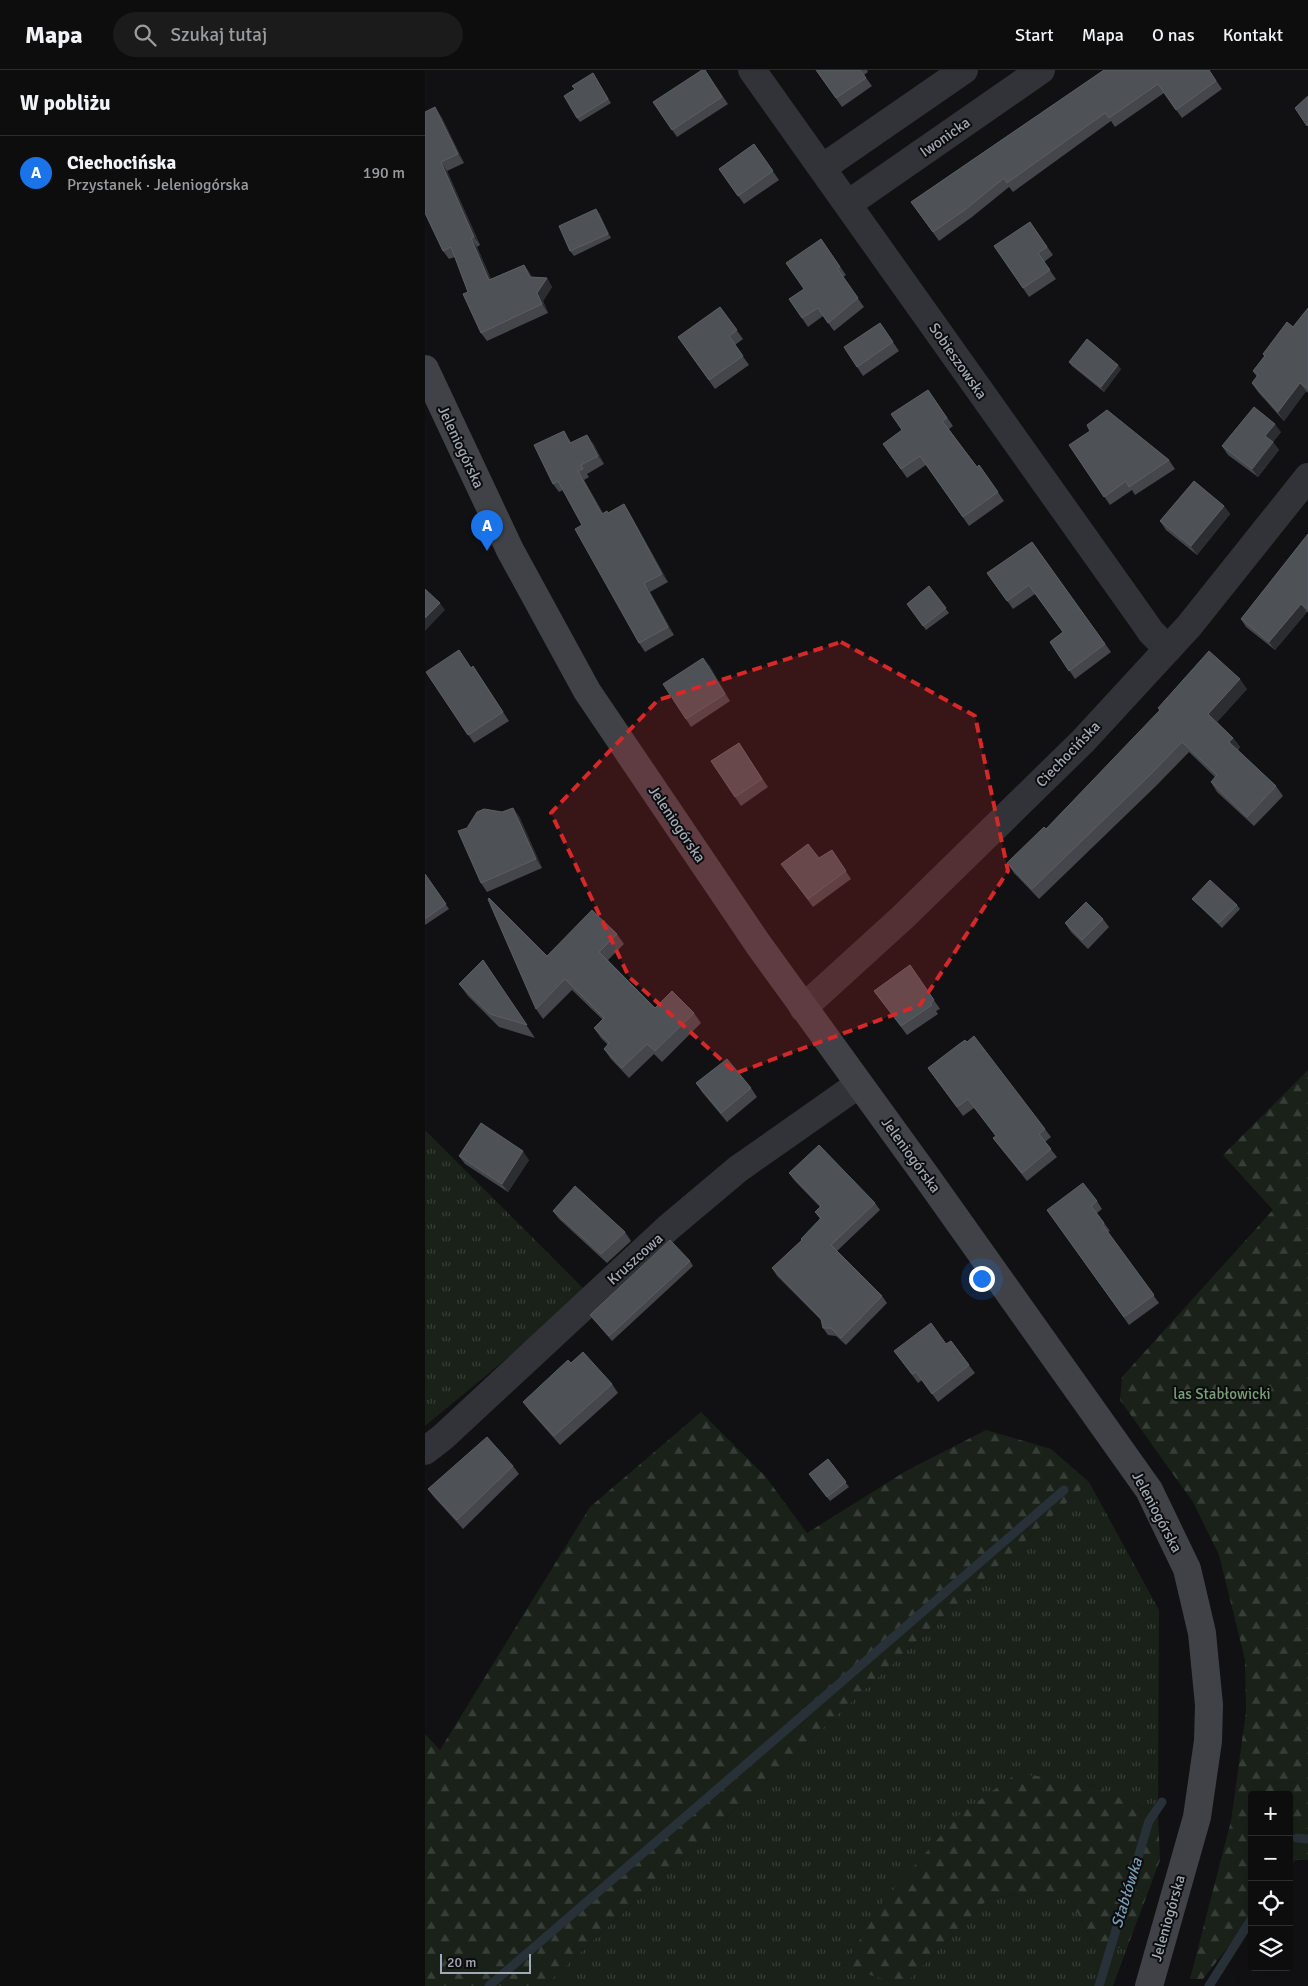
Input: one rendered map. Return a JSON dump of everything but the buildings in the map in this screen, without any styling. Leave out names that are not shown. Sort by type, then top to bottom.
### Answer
[{"type":"street","name":"Sobieszowska","points":[[753,70],[894,272],[1142,619],[1168,649]]},
{"type":"street","points":[[822,168],[964,70]]},
{"type":"street","name":"Iwonicka","points":[[848,204],[1041,70]]},
{"type":"street","name":"Jeleniogórska","points":[[425,369],[510,550],[587,690],[803,1008],[1091,1405],[1149,1490],[1187,1569],[1202,1633],[1209,1705],[1208,1741],[1197,1816],[1149,1986]]},
{"type":"street","name":"Ciechocińska","points":[[803,1008],[903,917],[1083,741],[1193,621],[1308,477]]},
{"type":"street","name":"Kruszcowa","points":[[425,1451],[443,1437],[662,1234],[738,1169],[859,1084]]},
{"type":"highlighted area","points":[[841,642],[975,716],[1008,871],[920,1005],[736,1073],[629,977],[551,813],[658,700]]},
{"type":"green space","name":"las Stabłowicki","points":[[1308,1070],[1308,1860],[1296,1860],[1293,1863],[1293,1791],[1248,1791],[1248,1921],[1203,1979],[1190,1979],[1231,1821],[1246,1712],[1245,1660],[1219,1555],[1193,1502],[1120,1400],[1122,1377],[1273,1210],[1223,1155]]},
{"type":"green space","points":[[425,1130],[587,1292],[425,1426]]},
{"type":"green space","points":[[701,1412],[765,1476],[807,1533],[906,1471],[986,1430],[1051,1449],[1089,1482],[544,1986],[425,1986],[425,1734],[440,1750],[590,1507]]},
{"type":"green space","points":[[1089,1482],[1159,1610],[1158,1814],[1079,1780],[843,1966],[904,1985],[989,1898],[1066,1891],[1097,1949],[1127,1948],[1113,1986],[544,1986]]},
{"type":"green space","points":[[1016,1774],[1079,1780],[1158,1814],[1160,1860],[1127,1948],[1097,1949],[1066,1891],[989,1898],[904,1985],[843,1967],[885,1899],[959,1815]]},
{"type":"waterway","points":[[489,1986],[1064,1490]]},
{"type":"waterway","name":"Stabłówka","points":[[1099,1986],[1149,1821],[1162,1802]]},
{"type":"waterway","name":"Stabłówka","points":[[1297,1838],[1308,1839]]},
{"type":"waterway","points":[[1209,1986],[1248,1924]]},
{"type":"place","name":"Ciechocińska","points":[[487,551]]}]
